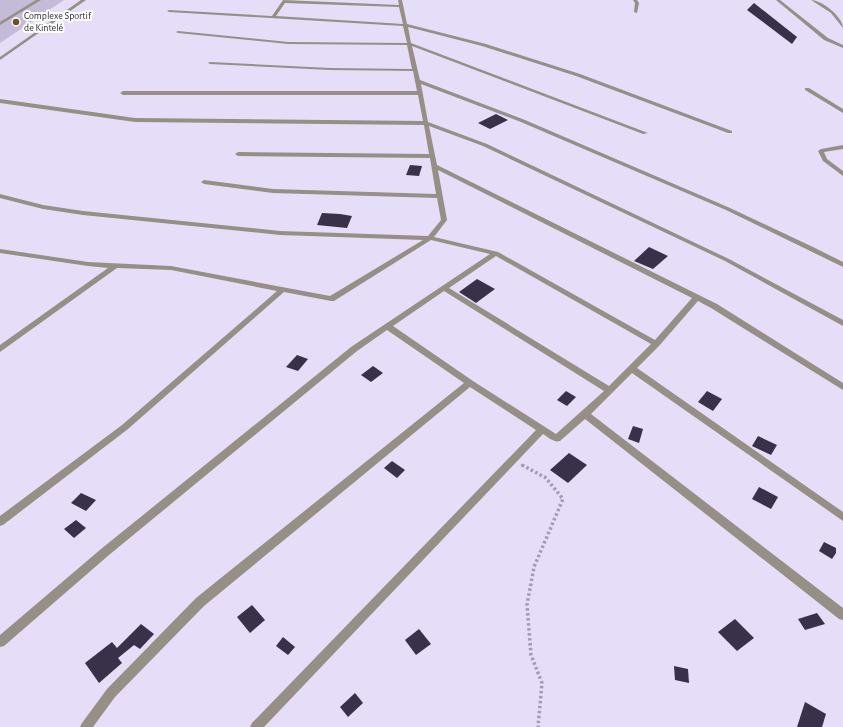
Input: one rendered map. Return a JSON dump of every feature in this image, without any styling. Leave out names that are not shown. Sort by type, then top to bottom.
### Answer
[{"type":"street","points":[[0,24],[39,0]]},
{"type":"street","points":[[0,59],[84,0]]},
{"type":"street","points":[[635,0],[637,3],[636,12]]},
{"type":"street","points":[[778,0],[826,39],[843,47]]},
{"type":"street","points":[[813,0],[832,12],[843,27]]},
{"type":"street","points":[[0,250],[46,258],[115,266],[171,268],[331,298],[430,238],[444,220],[401,3],[284,1],[273,17]]},
{"type":"street","points":[[168,11],[405,25],[484,45],[571,73],[730,132]]},
{"type":"street","points":[[178,32],[288,43],[410,44],[646,133]]},
{"type":"street","points":[[210,63],[330,69],[415,70]]},
{"type":"street","points":[[417,81],[523,121],[728,208],[843,265]]},
{"type":"street","points":[[807,89],[843,111]]},
{"type":"street","points":[[123,93],[420,93]]},
{"type":"street","points":[[0,101],[135,120],[426,123],[485,145],[728,260],[843,323]]},
{"type":"street","points":[[843,147],[821,151],[825,160],[843,174]]},
{"type":"street","points":[[238,154],[432,156]]},
{"type":"street","points":[[434,166],[698,297],[843,387]]},
{"type":"street","points":[[204,182],[273,192],[439,196]]},
{"type":"street","points":[[0,196],[64,211],[186,224],[280,233],[430,238],[496,253],[656,344]]},
{"type":"street","points":[[0,642],[105,552],[348,354],[496,253]]},
{"type":"street","points":[[0,349],[115,266]]},
{"type":"street","points":[[444,288],[609,390]]},
{"type":"street","points":[[0,522],[125,427],[283,289]]},
{"type":"street","points":[[387,326],[470,383],[557,438],[585,414],[656,344],[698,297]]},
{"type":"street","points":[[631,368],[843,517]]},
{"type":"street","points":[[86,727],[111,693],[200,602],[470,383]]},
{"type":"street","points":[[585,414],[843,615]]},
{"type":"street","points":[[256,727],[542,429]]},
{"type":"path","points":[[512,461],[546,478],[563,499],[534,566],[527,605],[531,656],[542,683],[538,727]]},
{"type":"shaded area","name":"Complexe Sportif de Kintelé","points":[[0,0],[64,0],[0,43]]},
{"type":"building","points":[[754,3],[797,37],[792,44],[747,10]]},
{"type":"building","points":[[496,114],[508,120],[490,129],[478,123]]},
{"type":"building","points":[[410,165],[422,166],[419,176],[406,175]]},
{"type":"building","points":[[322,213],[352,216],[347,228],[317,225]]},
{"type":"building","points":[[649,247],[668,256],[653,269],[634,261]]},
{"type":"building","points":[[477,279],[495,289],[476,303],[459,292]]},
{"type":"building","points":[[297,355],[308,359],[298,371],[286,367]]},
{"type":"building","points":[[373,366],[383,373],[371,382],[361,375]]},
{"type":"building","points":[[566,391],[576,397],[567,406],[557,400]]},
{"type":"building","points":[[707,391],[722,399],[713,411],[698,402]]},
{"type":"building","points":[[633,426],[643,429],[639,443],[628,439]]},
{"type":"building","points":[[758,436],[777,445],[771,455],[752,446]]},
{"type":"building","points":[[569,453],[587,465],[568,483],[550,470]]},
{"type":"building","points":[[392,461],[405,470],[397,478],[384,468]]},
{"type":"building","points":[[759,487],[778,497],[771,509],[752,499]]},
{"type":"building","points":[[81,493],[96,500],[86,511],[71,503]]},
{"type":"building","points":[[76,520],[86,528],[74,538],[64,529]]},
{"type":"building","points":[[824,542],[836,548],[836,553],[832,559],[819,551]]},
{"type":"building","points":[[252,605],[265,620],[250,633],[237,617]]},
{"type":"building","points":[[817,613],[825,624],[805,630],[798,619]]},
{"type":"building","points":[[735,619],[754,638],[737,651],[718,632]]},
{"type":"building","points":[[141,624],[154,634],[140,649],[134,645],[118,658],[122,663],[99,683],[85,663],[112,642],[117,648]]},
{"type":"building","points":[[419,629],[431,644],[416,655],[405,640]]},
{"type":"building","points":[[283,637],[295,647],[288,655],[276,646]]},
{"type":"building","points":[[674,666],[688,669],[689,683],[675,680]]},
{"type":"building","points":[[355,693],[363,703],[348,717],[340,707]]},
{"type":"building","points":[[805,702],[826,714],[822,727],[797,727]]},
{"type":"place","name":"Complexe Sportif de Kintelé","points":[[16,22]]}]
